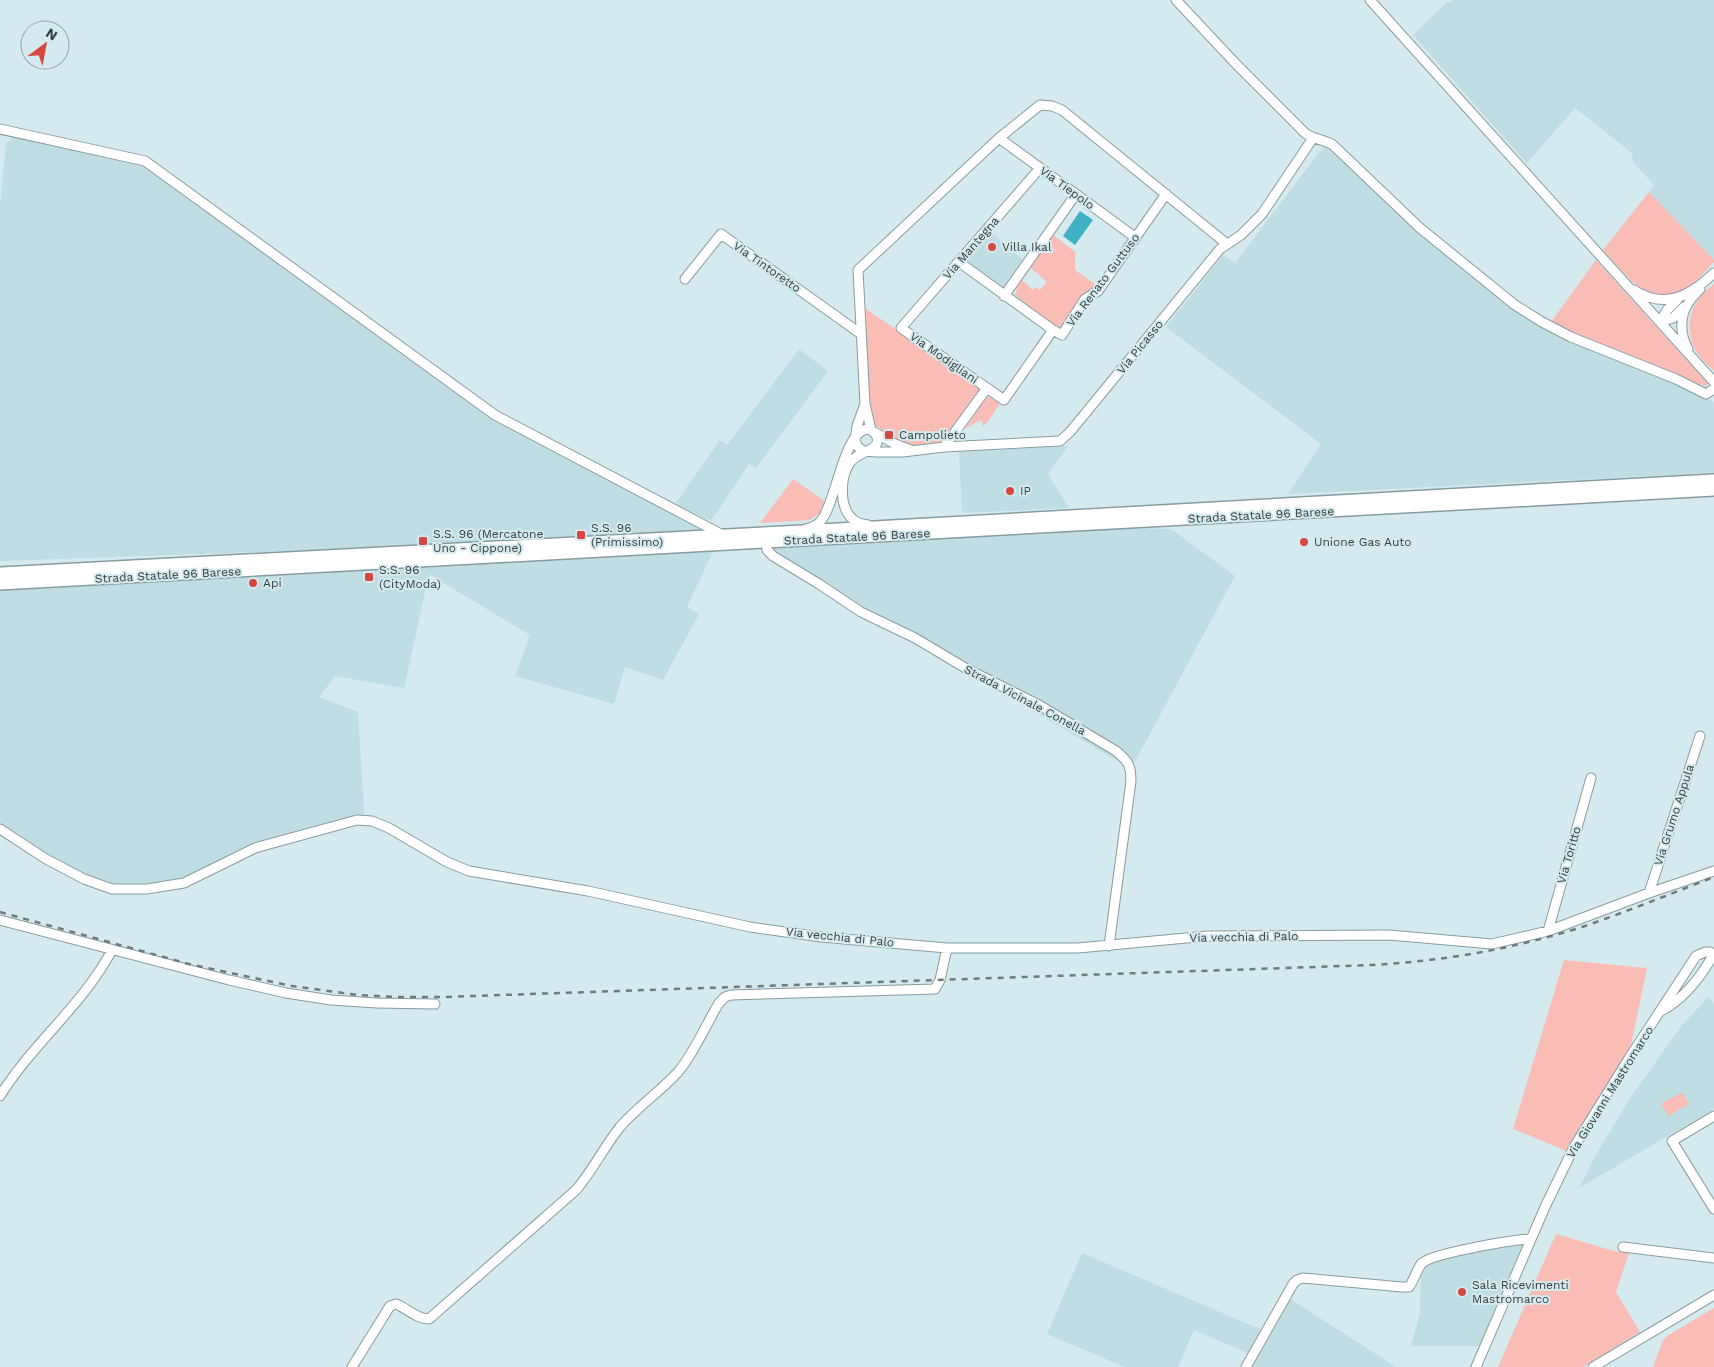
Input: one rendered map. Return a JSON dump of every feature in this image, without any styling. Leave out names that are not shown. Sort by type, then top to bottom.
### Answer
[{"type":"main road","name":"Strada Statale 96 Barese","points":[[0,573],[802,531],[1714,480]]},
{"type":"main road","name":"Strada Statale 96 Barese","points":[[0,584],[1714,490]]},
{"type":"street","points":[[1176,0],[1280,110],[1305,133],[1333,145],[1420,228],[1500,294],[1542,322],[1571,337],[1676,379],[1706,394],[1714,389]]},
{"type":"street","points":[[1370,0],[1714,382]]},
{"type":"street","points":[[873,526],[856,522],[850,515],[844,502],[843,493],[843,483],[852,459],[876,446],[877,438],[872,431],[865,404],[858,270],[999,138],[1040,105],[1052,106],[1062,110],[1227,244]]},
{"type":"street","points":[[0,129],[145,161],[495,415],[721,534]]},
{"type":"street","name":"Via Tiepolo","points":[[999,138],[1136,238]]},
{"type":"street","name":"Via Picasso","points":[[867,451],[902,452],[944,447],[1054,442],[1065,438],[1200,274],[1227,244],[1241,235],[1262,214],[1313,138]]},
{"type":"street","name":"Via Mantegna","points":[[900,328],[1040,168]]},
{"type":"street","points":[[1004,296],[1076,194]]},
{"type":"street","name":"Via Renato Guttuso","points":[[987,388],[1004,400],[1053,330],[1062,335],[1085,299],[1098,291],[1166,194]]},
{"type":"street","name":"Via Tintoretto","points":[[685,279],[721,234],[861,334]]},
{"type":"street","points":[[959,262],[1053,330]]},
{"type":"street","points":[[1660,322],[1666,310],[1685,299],[1711,276]]},
{"type":"street","points":[[1624,283],[1644,295],[1654,298],[1685,299]]},
{"type":"street","points":[[1685,299],[1682,336],[1698,364]]},
{"type":"street","name":"Via Modigliani","points":[[900,328],[987,388]]},
{"type":"street","points":[[944,447],[987,388]]},
{"type":"street","points":[[865,404],[857,426],[856,436],[857,446],[867,451]]},
{"type":"street","points":[[802,531],[815,526],[824,517],[850,445],[864,429],[912,450]]},
{"type":"street","name":"Strada Vicinale Conella","points":[[766,542],[767,550],[773,556],[861,612],[915,638],[967,669],[1046,710],[1125,758],[1132,769],[1131,781],[1109,946]]},
{"type":"street","name":"Via Grumo Appula","points":[[1649,893],[1700,736]]},
{"type":"street","name":"Via Toritto","points":[[1548,931],[1591,778]]},
{"type":"street","name":"Via vecchia di Palo","points":[[0,829],[46,859],[84,879],[112,889],[147,889],[184,883],[255,848],[357,820],[372,821],[389,828],[448,862],[469,871],[588,891],[750,927],[821,937],[947,948],[1062,949],[1208,936],[1389,935],[1492,944],[1548,931],[1714,871]]},
{"type":"street","points":[[0,920],[229,980],[286,993],[331,1000],[434,1004]]},
{"type":"street","points":[[352,1367],[390,1306],[396,1304],[402,1306],[422,1319],[429,1319],[576,1190],[621,1126],[678,1071],[689,1056],[719,1003],[725,997],[731,995],[935,989],[940,980],[947,948]]},
{"type":"street","points":[[0,1096],[29,1055],[72,1006],[112,950]]},
{"type":"street","name":"Via Giovanni Mastromarco","points":[[1476,1367],[1531,1239],[1574,1147],[1696,956],[1710,952],[1712,958],[1692,985],[1674,1004],[1661,1011]]},
{"type":"street","points":[[1714,1116],[1672,1141],[1714,1209]]},
{"type":"street","points":[[1246,1367],[1297,1280],[1303,1278],[1402,1288],[1409,1286],[1417,1275],[1419,1266],[1429,1260],[1478,1247],[1531,1239]]},
{"type":"street","points":[[1623,1247],[1714,1258]]},
{"type":"street","points":[[1593,1367],[1714,1295]]},
{"type":"shaded area","points":[[1453,0],[1714,0],[1714,260],[1649,192],[1654,185],[1633,162],[1632,153],[1575,108],[1527,163],[1413,35],[1447,2],[1450,3]]},
{"type":"shaded area","points":[[18,133],[145,161],[495,415],[721,534],[687,607],[699,614],[663,680],[625,667],[614,704],[515,676],[530,635],[429,574],[404,688],[335,676],[319,697],[358,712],[364,814],[205,872],[147,889],[98,884],[0,829],[0,590],[703,536],[0,561],[0,207],[6,143]]},
{"type":"shaded area","points":[[1325,145],[1329,146],[1499,298],[1714,402],[1714,473],[1288,494],[1321,444],[1166,327],[1223,255],[1235,263]]},
{"type":"shaded area","points":[[1649,192],[1714,260],[1693,284],[1673,295],[1661,296],[1649,293],[1639,287],[1629,279],[1603,250]]},
{"type":"shaded area","name":"Villa Ikal","points":[[990,231],[1025,262],[1005,292],[963,262]]},
{"type":"shaded area","points":[[1052,234],[1075,252],[1075,270],[1098,286],[1085,296],[1063,327],[1057,327],[1029,308],[1015,295],[1019,282]],"holes":[[[1031,268],[1047,282],[1040,290],[1036,287],[1033,290],[1022,280]]]},
{"type":"shaded area","points":[[1596,260],[1708,384],[1705,386],[1699,384],[1551,322]]},
{"type":"shaded area","points":[[1714,284],[1714,371],[1695,350],[1690,335],[1690,319],[1695,304],[1703,293]]},
{"type":"shaded area","points":[[865,308],[982,389],[944,444],[903,444],[875,425],[871,419]]},
{"type":"shaded area","points":[[799,349],[828,371],[756,468],[749,464],[711,521],[675,504],[720,440],[727,445]]},
{"type":"shaded area","points":[[990,396],[1000,403],[989,420],[983,426],[980,420],[965,429],[985,399]]},
{"type":"shaded area","name":"IP","points":[[1068,446],[1048,474],[1069,508],[962,513],[959,452]]},
{"type":"shaded area","points":[[793,479],[826,502],[820,513],[810,520],[760,523]]},
{"type":"shaded area","points":[[1130,528],[1171,529],[1235,576],[1131,769],[758,548]]},
{"type":"shaded area","points":[[1564,960],[1647,968],[1629,1055],[1569,1152],[1513,1129]]},
{"type":"shaded area","points":[[1709,997],[1714,1004],[1714,1109],[1579,1188],[1598,1151],[1631,1097],[1682,1025]]},
{"type":"shaded area","points":[[1682,1092],[1689,1104],[1668,1116],[1661,1104]]},
{"type":"shaded area","points":[[1556,1234],[1614,1251],[1629,1253],[1616,1292],[1640,1332],[1583,1367],[1498,1367]]},
{"type":"shaded area","name":"Sala Ricevimenti Mastromarco","points":[[1519,1243],[1523,1245],[1480,1346],[1411,1346],[1420,1313],[1421,1272],[1427,1263],[1475,1250]]},
{"type":"shaded area","points":[[1082,1253],[1262,1330],[1248,1353],[1194,1330],[1178,1367],[1125,1367],[1047,1334]]},
{"type":"shaded area","points":[[1289,1298],[1396,1367],[1249,1367]]},
{"type":"shaded area","points":[[1714,1308],[1714,1367],[1653,1367],[1662,1342],[1667,1336]]},
{"type":"water","points":[[1080,211],[1093,220],[1075,245],[1063,236]]},
{"type":"railway","points":[[0,912],[189,964],[292,986],[358,995],[444,997],[1399,963],[1478,953],[1556,935],[1615,915],[1714,877]]},
{"type":"place","name":"Villa Ikal","points":[[992,247]]},
{"type":"place","name":"Campolieto","points":[[889,435]]},
{"type":"place","name":"IP","points":[[1010,491]]},
{"type":"place","name":"S.S. 96 (Primissimo)","points":[[581,535]]},
{"type":"place","name":"S.S. 96 (Mercatone Uno - Cippone)","points":[[423,541]]},
{"type":"place","name":"Unione Gas Auto","points":[[1304,542]]},
{"type":"place","name":"S.S. 96 (CityModa)","points":[[369,577]]},
{"type":"place","name":"Api","points":[[253,583]]},
{"type":"place","name":"Sala Ricevimenti Mastromarco","points":[[1462,1292]]}]
